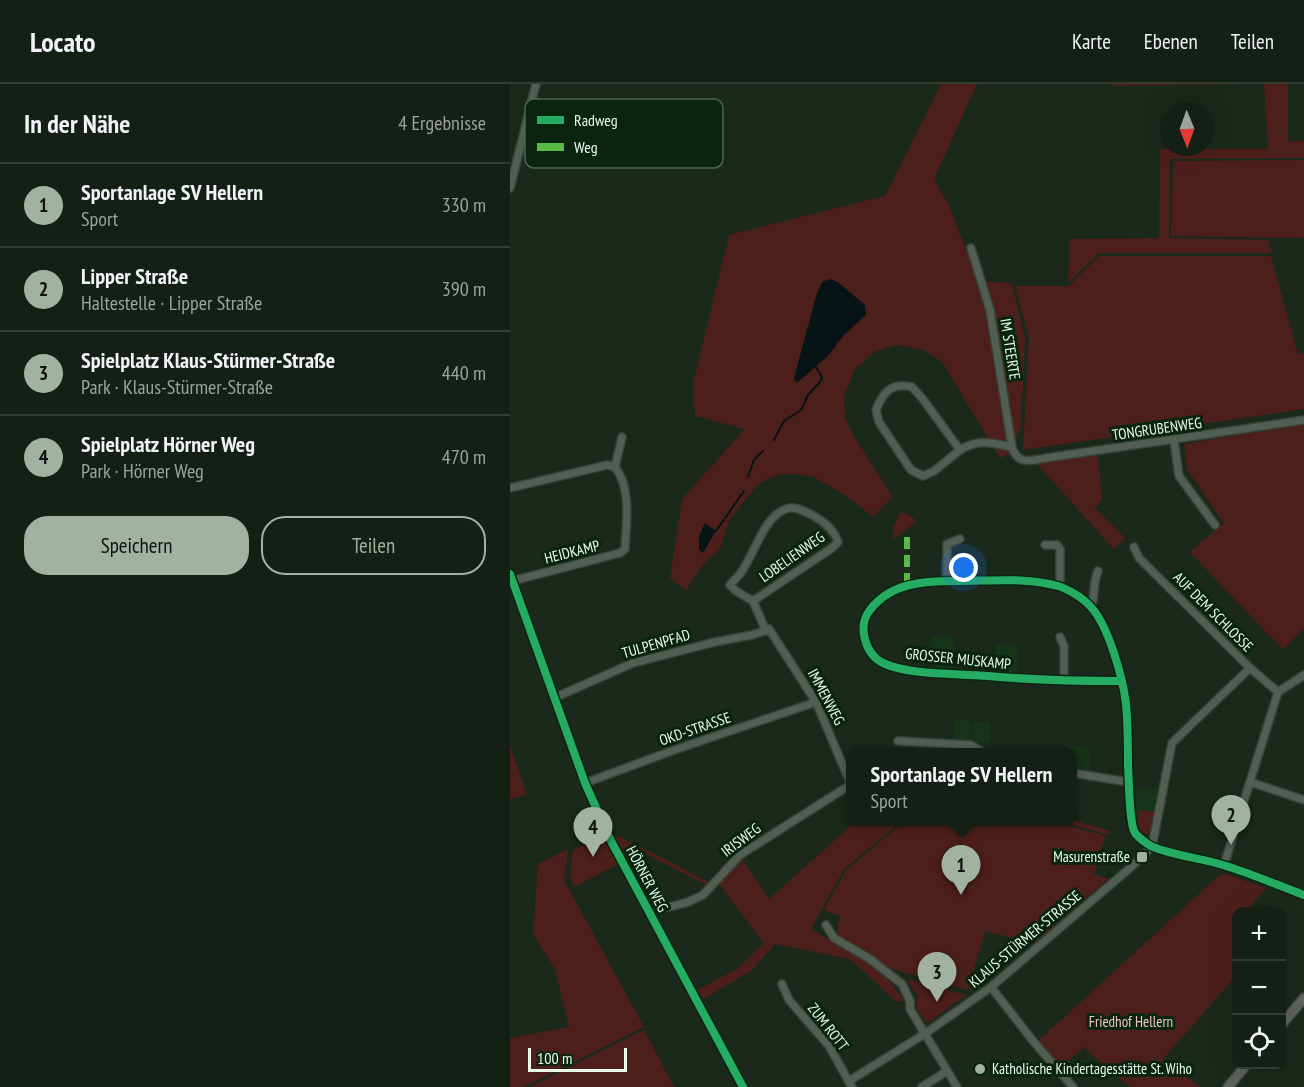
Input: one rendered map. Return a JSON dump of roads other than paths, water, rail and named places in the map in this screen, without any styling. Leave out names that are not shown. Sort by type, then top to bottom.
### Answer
[{"type":"main road","points":[[1286,1018],[1304,998]]},
{"type":"main road","points":[[1227,1087],[1243,1069]]},
{"type":"street","points":[[532,99],[536,84]]},
{"type":"street","points":[[510,188],[525,128]]},
{"type":"street","name":"IM STEERTE","points":[[971,248],[990,310],[1015,456]]},
{"type":"street","points":[[960,450],[912,387],[897,385],[886,391],[876,410],[879,422],[911,471],[923,476],[934,471],[972,443],[986,441],[1012,447]]},
{"type":"street","name":"TONGRUBENWEG","points":[[1015,456],[1024,461],[1304,420]]},
{"type":"street","points":[[510,488],[608,465],[615,467],[622,437]]},
{"type":"street","points":[[1174,440],[1179,476],[1215,525]]},
{"type":"street","name":"HEIDKAMP","points":[[511,578],[620,553],[625,549],[626,497],[620,474],[615,467]]},
{"type":"street","name":"LOBELIENWEG","points":[[753,601],[832,548],[838,542],[835,533],[818,518],[800,509],[788,508],[778,513],[762,532],[740,574],[730,585],[753,601],[767,630]]},
{"type":"street","points":[[947,581],[947,544],[960,539]]},
{"type":"street","points":[[1044,545],[1057,545],[1060,549],[1060,586]]},
{"type":"street","name":"AUF DEM SCHLOSSE","points":[[1134,547],[1139,558],[1250,668],[1278,692]]},
{"type":"street","points":[[1091,606],[1094,602],[1093,582],[1098,572]]},
{"type":"street","name":"HÖRNER WEG","points":[[511,578],[585,783],[611,841],[743,1087]]},
{"type":"street","name":"GROSSER MUSKAMP","points":[[1122,681],[1064,681],[908,669],[884,663],[874,656],[864,639],[864,618],[874,604],[892,591],[916,583],[947,581],[1035,582],[1060,586],[1091,606],[1108,636],[1122,681],[1126,704],[1129,782],[1135,833],[1152,847]]},
{"type":"street","name":"TULPENPFAD","points":[[554,698],[633,663],[767,630]]},
{"type":"street","name":"IMMENWEG","points":[[767,630],[816,702],[846,774]]},
{"type":"street","points":[[1060,637],[1064,646],[1064,681]]},
{"type":"street","points":[[1250,668],[1172,743],[1152,847],[1224,866],[1304,895]]},
{"type":"street","points":[[1224,866],[1278,692],[1304,675]]},
{"type":"street","name":"OKD-STRASSE","points":[[585,783],[816,702]]},
{"type":"street","points":[[898,741],[971,745],[976,748]]},
{"type":"street","points":[[1077,774],[1129,782]]},
{"type":"street","points":[[1250,782],[1304,800]]},
{"type":"street","name":"IRISWEG","points":[[650,912],[688,902],[703,895],[740,855],[846,787]]},
{"type":"street","name":"KLAUS-STÜRMER-STRASSE","points":[[850,1084],[991,987],[1152,847]]},
{"type":"street","points":[[826,925],[834,938],[870,959],[902,984],[910,1001],[910,1009],[957,1087]]},
{"type":"street","name":"ZUM ROTT","points":[[782,984],[789,1000],[829,1046],[850,1084]]},
{"type":"street","points":[[991,987],[1073,1087]]},
{"type":"street","points":[[922,1087],[947,1071]]},
{"type":"waterway","points":[[774,440],[784,421],[801,410],[808,395],[821,381],[822,377],[816,367]]},
{"type":"waterway","points":[[748,477],[754,460],[763,451]]},
{"type":"waterway","points":[[716,531],[744,491]]},
{"type":"place","name":"Lipper Straße","points":[[1231,845]]},
{"type":"place","name":"Spielplatz Hörner Weg","points":[[593,857]]},
{"type":"place","name":"Masurenstraße","points":[[1142,857]]},
{"type":"place","name":"Sportanlage SV Hellern","points":[[961,895]]},
{"type":"place","name":"Spielplatz Klaus-Stürmer-Straße","points":[[937,1002]]},
{"type":"place","name":"Katholische Kindertagesstätte St. Wiho","points":[[980,1069]]},
{"type":"park label","name":"Friedhof Hellern","points":[[1131,1022]]}]
